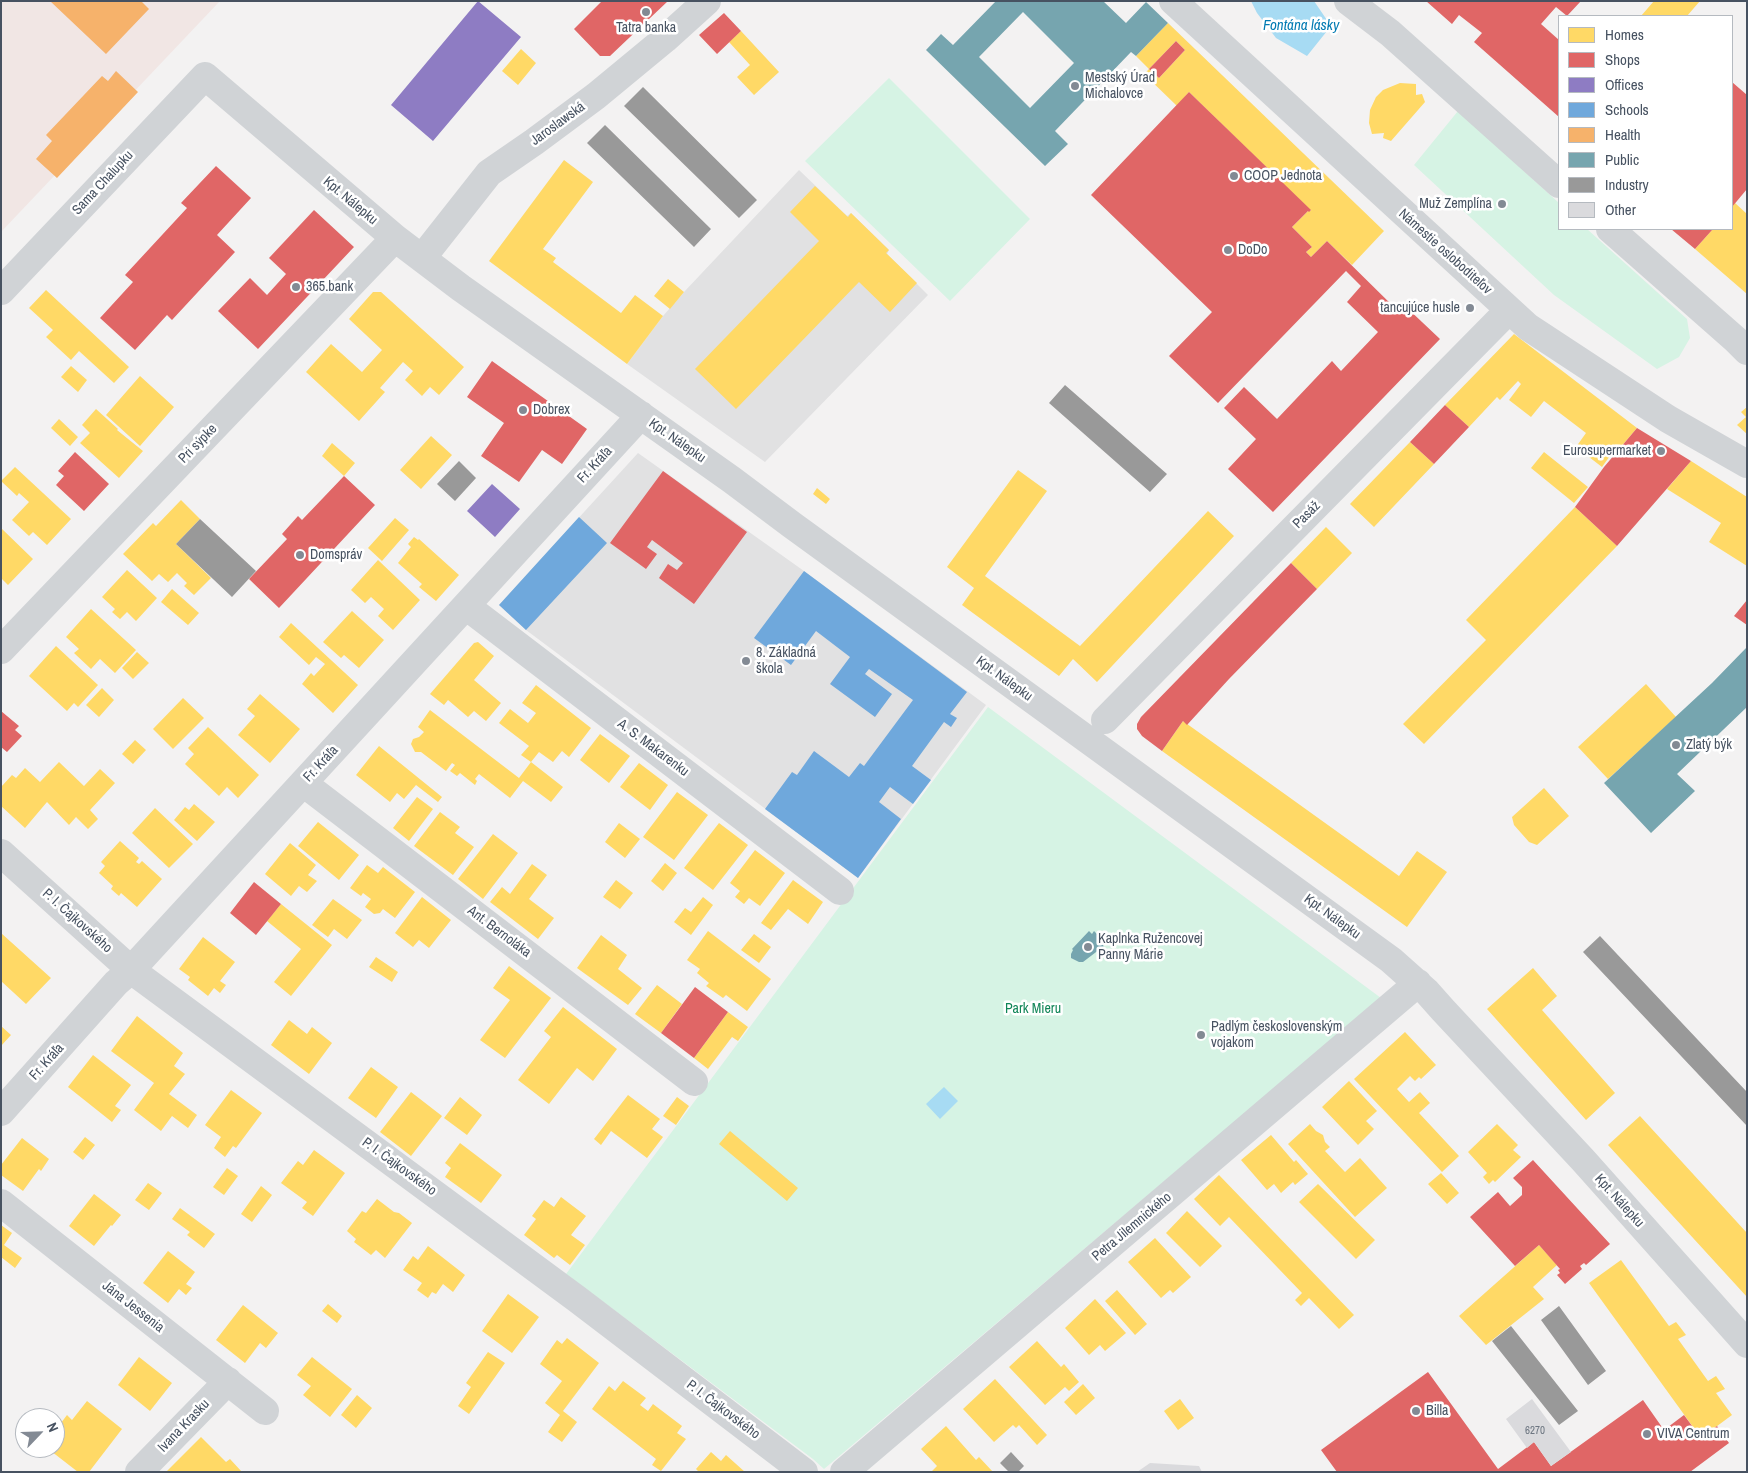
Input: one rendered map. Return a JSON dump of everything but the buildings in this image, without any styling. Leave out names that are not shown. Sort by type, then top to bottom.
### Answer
[{"type":"street","name":"Jaroslawská","points":[[422,258],[489,173],[596,96],[666,39],[707,1]]},
{"type":"street","name":"Námestie osloboditeľov","points":[[1173,1],[1528,327],[1668,419],[1747,464]]},
{"type":"street","points":[[1348,1],[1390,33],[1558,183]]},
{"type":"street","name":"Kpt. Nálepku","points":[[204,76],[395,238],[732,480],[792,526],[1375,949],[1418,983],[1583,1160],[1747,1344]]},
{"type":"street","name":"Sama Chalupku","points":[[1,291],[204,76]]},
{"type":"street","points":[[1611,230],[1743,339]]},
{"type":"street","name":"Pri sýpke","points":[[1,650],[395,238]]},
{"type":"street","name":"Pasáž","points":[[1105,720],[1510,310]]},
{"type":"street","name":"Fr. Kráľa","points":[[1,1112],[116,984],[131,970],[641,415]]},
{"type":"street","name":"A. S. Makarenku","points":[[466,606],[840,891]]},
{"type":"street","name":"Ant. Bernoláka","points":[[303,783],[694,1082]]},
{"type":"street","name":"P. I. Čajkovského","points":[[1,853],[131,970],[577,1299],[804,1472]]},
{"type":"street","name":"Petra Jilemnického","points":[[844,1472],[1418,983]]},
{"type":"street","name":"Jána Jessenia","points":[[1,1203],[266,1411]]},
{"type":"street","name":"Ivana Krasku","points":[[139,1472],[228,1381]]},
{"type":"shaded area","points":[[1,1],[220,1],[1,232]]},
{"type":"shaded area","points":[[799,170],[847,216],[851,213],[889,250],[887,254],[928,295],[765,462],[627,364],[663,316],[684,292]]},
{"type":"shaded area","name":"8. Základná škola","points":[[638,453],[804,571],[986,705],[858,878],[526,630],[499,605]]},
{"type":"green space","points":[[889,78],[1030,219],[950,301],[805,161]]},
{"type":"green space","points":[[1458,111],[1558,202],[1558,230],[1588,230],[1687,319],[1690,338],[1679,357],[1657,369],[1554,295],[1414,165]]},
{"type":"green space","name":"Park Mieru","points":[[988,707],[1381,998],[824,1469],[566,1274]]},
{"type":"water","name":"Fontána lásky","points":[[1251,1],[1314,1],[1331,26],[1307,56],[1276,38],[1257,13]]},
{"type":"water","points":[[944,1087],[958,1101],[940,1119],[926,1104]]},
{"type":"place","name":"Tatra banka","points":[[646,12]]},
{"type":"place","name":"Mestský Úrad Michalovce","points":[[1075,86]]},
{"type":"place","name":"COOP Jednota","points":[[1234,176]]},
{"type":"place","name":"Muž Zemplína","points":[[1502,204]]},
{"type":"place","name":"DoDo","points":[[1228,250]]},
{"type":"place","name":"365.bank","points":[[296,287]]},
{"type":"place","name":"tancujúce husle","points":[[1470,308]]},
{"type":"place","name":"Dobrex","points":[[523,410]]},
{"type":"place","name":"Eurosupermarket","points":[[1661,451]]},
{"type":"place","name":"Domspráv","points":[[300,555]]},
{"type":"place","name":"8. Základná škola","points":[[746,661]]},
{"type":"place","name":"Zlatý býk","points":[[1676,745]]},
{"type":"place","name":"Kaplnka Ružencovej Panny Márie","points":[[1088,947]]},
{"type":"place","name":"Padlým československým vojakom","points":[[1201,1035]]},
{"type":"place","name":"Billa","points":[[1416,1411]]},
{"type":"place","name":"VIVA Centrum","points":[[1647,1434]]}]
